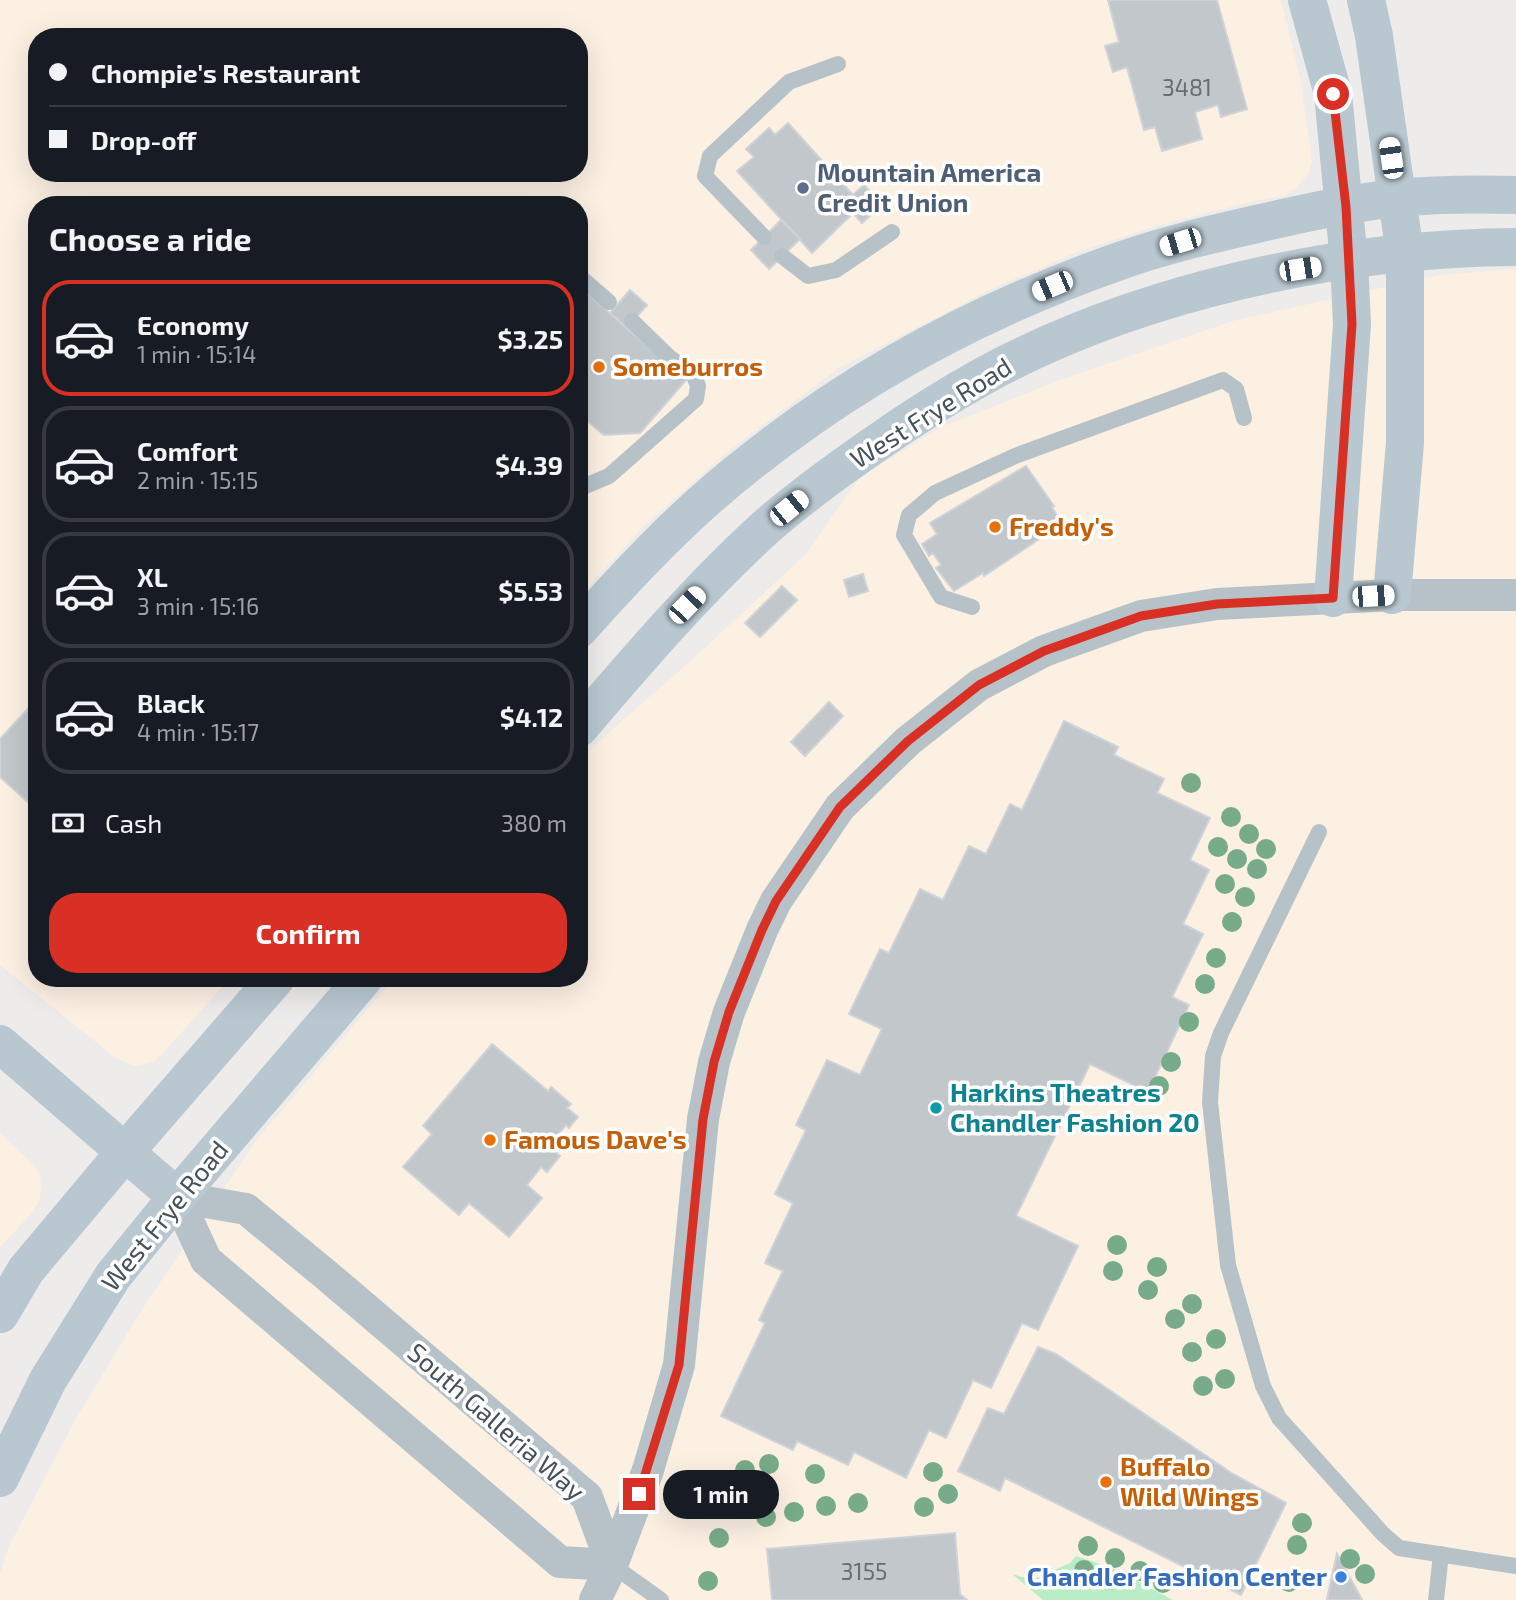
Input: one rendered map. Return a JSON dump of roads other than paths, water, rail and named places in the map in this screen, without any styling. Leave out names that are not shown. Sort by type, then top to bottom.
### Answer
[{"type":"street","points":[[1307,0],[1333,94],[1371,202],[1377,258],[1352,324],[1333,598]]},
{"type":"street","points":[[1366,0],[1374,37],[1371,202],[1405,443],[1392,594]]},
{"type":"street","name":"West Frye Road","points":[[588,619],[660,543],[752,460],[855,389],[948,335],[1001,308],[1118,261],[1191,239],[1294,215],[1371,202],[1516,195]]},
{"type":"street","name":"West Frye Road","points":[[588,718],[687,605],[769,525],[849,462],[915,417],[987,374],[1060,339],[1124,315],[1212,288],[1377,258],[1516,247]]},
{"type":"street","points":[[595,1600],[612,1565],[648,1470],[679,1365],[703,1119],[714,1062],[729,1012],[776,901],[840,807],[908,741],[979,685],[1044,651],[1141,616],[1217,604],[1392,594],[1516,595]]},
{"type":"street","points":[[0,1314],[26,1270],[268,987]]},
{"type":"street","name":"West Frye Road","points":[[0,1478],[48,1380],[113,1276],[356,987]]},
{"type":"street","points":[[0,1044],[177,1197],[206,1260],[550,1554],[560,1562],[612,1565]]},
{"type":"street","name":"South Galleria Way","points":[[177,1197],[246,1209],[335,1283],[587,1497],[612,1565]]},
{"type":"lane","points":[[764,237],[705,176],[710,156],[789,82],[838,64]]},
{"type":"lane","points":[[782,256],[808,276],[836,270],[892,232]]},
{"type":"lane","points":[[588,284],[609,302]]},
{"type":"lane","points":[[588,485],[609,476],[696,399],[698,386],[694,376],[668,356],[632,321]]},
{"type":"lane","points":[[972,607],[941,597],[904,535],[909,515],[934,493],[1015,456],[1223,380],[1236,389],[1244,418]]},
{"type":"lane","points":[[1319,832],[1247,976],[1213,1056],[1210,1102],[1228,1265],[1250,1347],[1263,1385],[1279,1418],[1383,1534],[1399,1548],[1516,1566]]},
{"type":"lane","points":[[1436,1600],[1441,1554]]},
{"type":"lane","points":[[612,1565],[661,1600]]},
{"type":"place","name":"Mountain America Credit Union","points":[[803,188]]},
{"type":"place","name":"Someburros","points":[[599,367]]},
{"type":"place","name":"Freddy's","points":[[995,527]]},
{"type":"place","name":"Harkins Theatres Chandler Fashion 20","points":[[936,1108]]},
{"type":"place","name":"Famous Dave's","points":[[490,1140]]},
{"type":"place","name":"Buffalo Wild Wings","points":[[1106,1482]]},
{"type":"place","name":"Chandler Fashion Center","points":[[1341,1577]]}]
